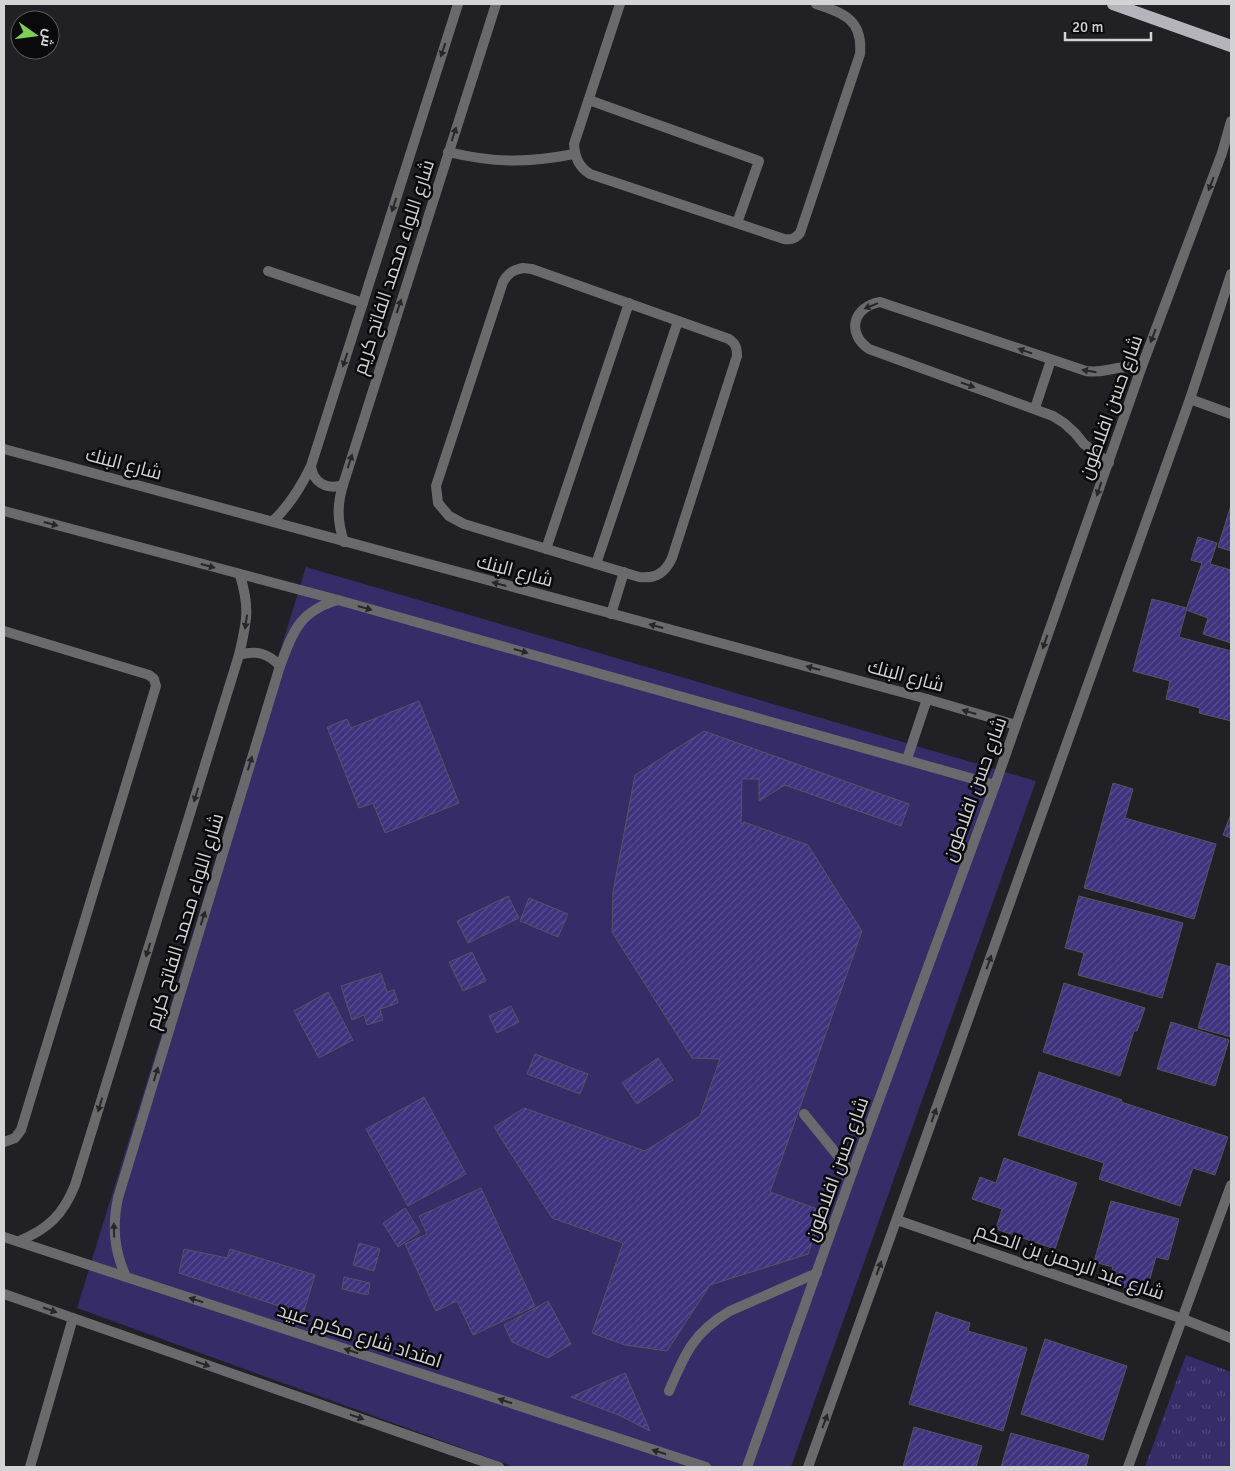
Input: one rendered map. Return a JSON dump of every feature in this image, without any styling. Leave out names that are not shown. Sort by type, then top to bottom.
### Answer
[{"type":"main road","points":[[1113,4],[1231,46]]},
{"type":"street","name":"شارع اللواء محمد الفاتح كريم","points":[[273,521],[286,509],[296,495],[311,466],[458,4]]},
{"type":"street","name":"شارع اللواء محمد الفاتح كريم","points":[[344,542],[337,516],[338,500],[496,4]]},
{"type":"street","points":[[620,4],[574,144],[574,154],[583,170],[590,174],[790,240],[796,238],[800,233],[860,54],[861,41],[857,28],[848,17],[816,4]]},
{"type":"street","points":[[589,100],[759,161],[737,223]]},
{"type":"street","name":"شارع حسن افلاطون","points":[[747,1467],[995,784],[1142,366],[1227,155],[1231,121]]},
{"type":"street","points":[[448,152],[480,159],[524,162],[574,154]]},
{"type":"street","points":[[523,268],[532,269],[678,321],[729,339],[737,349],[737,356],[668,567],[660,574],[650,578],[624,572],[464,524],[449,516],[438,503],[436,486],[503,282],[508,274],[523,268]]},
{"type":"street","points":[[268,272],[363,303]]},
{"type":"street","points":[[808,1467],[1190,399],[1231,274]]},
{"type":"street","points":[[1109,462],[1084,444],[1064,422],[1035,408],[869,349],[857,338],[855,322],[864,308],[880,302],[1071,367],[1095,372],[1142,366]]},
{"type":"street","points":[[546,549],[628,303]]},
{"type":"street","points":[[596,564],[678,321]]},
{"type":"street","points":[[1035,408],[1051,360]]},
{"type":"street","points":[[1190,399],[1231,414]]},
{"type":"street","name":"شارع البنك","points":[[4,449],[927,699],[1016,725]]},
{"type":"street","points":[[311,466],[312,473],[321,484],[328,487],[343,485]]},
{"type":"street","points":[[4,511],[338,600],[995,784]]},
{"type":"street","points":[[611,614],[624,572]]},
{"type":"street","name":"شارع اللواء محمد الفاتح كريم","points":[[18,1242],[34,1235],[60,1213],[69,1200],[75,1185],[239,655],[246,625],[247,604],[240,575]]},
{"type":"street","name":"شارع اللواء محمد الفاتح كريم","points":[[126,1277],[119,1262],[115,1245],[114,1228],[118,1198],[280,666],[296,627],[303,618],[313,610],[338,600]]},
{"type":"street","points":[[4,631],[149,675],[154,679],[156,686],[21,1130],[15,1138],[4,1142]]},
{"type":"street","points":[[239,655],[257,652],[274,659],[280,666]]},
{"type":"street","points":[[907,759],[927,699]]},
{"type":"street","points":[[804,1114],[852,1174]]},
{"type":"street","points":[[1128,1467],[1231,1185]]},
{"type":"street","name":"شارع عبد الرحمن بن الحكم","points":[[897,1220],[1183,1319],[1231,1338]]},
{"type":"street","name":"امتداد شارع مكرم عبيد","points":[[4,1237],[694,1465],[706,1467]]},
{"type":"street","points":[[669,1391],[686,1352],[694,1340],[717,1318],[816,1273]]},
{"type":"street","points":[[4,1294],[499,1467]]},
{"type":"street","points":[[30,1467],[74,1318]]},
{"type":"green space","points":[[306,567],[1036,781],[791,1467],[514,1467],[77,1308]]},
{"type":"green space","points":[[1186,1355],[1231,1372],[1231,1467],[1145,1467]]},
{"type":"building","points":[[1231,505],[1231,551],[1218,547]]},
{"type":"building","points":[[1198,537],[1217,543],[1210,564],[1231,570],[1231,643],[1203,634],[1208,618],[1186,610],[1202,563],[1191,560]]},
{"type":"building","points":[[1152,599],[1187,608],[1179,637],[1231,651],[1231,721],[1199,713],[1200,708],[1166,699],[1170,681],[1133,671]]},
{"type":"building","points":[[419,701],[459,803],[385,833],[373,803],[359,808],[327,727],[347,719],[351,728]]},
{"type":"building","points":[[704,731],[909,804],[901,826],[785,785],[759,801],[759,779],[742,779],[741,824],[744,822],[808,845],[862,931],[770,1192],[823,1211],[808,1254],[710,1285],[667,1351],[625,1345],[592,1333],[623,1243],[552,1218],[494,1127],[524,1108],[645,1151],[700,1116],[720,1059],[692,1058],[612,932],[613,892],[635,775]]},
{"type":"building","points":[[1113,783],[1133,789],[1125,818],[1216,844],[1194,919],[1084,888]]},
{"type":"building","points":[[1231,814],[1231,838],[1223,835]]},
{"type":"building","points":[[508,896],[519,918],[468,943],[457,921]]},
{"type":"building","points":[[1079,896],[1183,923],[1162,998],[1078,975],[1084,953],[1065,948]]},
{"type":"building","points":[[529,898],[568,914],[558,937],[520,921]]},
{"type":"building","points":[[472,952],[486,981],[463,991],[449,962]]},
{"type":"building","points":[[1217,963],[1231,967],[1231,1037],[1198,1028]]},
{"type":"building","points":[[381,973],[387,992],[394,990],[398,1003],[380,1009],[383,1020],[367,1025],[364,1015],[352,1020],[341,986]]},
{"type":"building","points":[[1064,983],[1145,1008],[1137,1031],[1134,1031],[1120,1076],[1043,1052]]},
{"type":"building","points":[[328,992],[353,1040],[319,1058],[294,1011]]},
{"type":"building","points":[[511,1006],[519,1022],[497,1033],[489,1016]]},
{"type":"building","points":[[1171,1022],[1229,1040],[1215,1086],[1157,1069]]},
{"type":"building","points":[[535,1054],[588,1074],[580,1094],[527,1074]]},
{"type":"building","points":[[658,1058],[673,1080],[637,1104],[622,1083]]},
{"type":"building","points":[[1039,1072],[1122,1100],[1121,1102],[1228,1137],[1215,1175],[1193,1168],[1180,1206],[1099,1179],[1104,1163],[1018,1135]]},
{"type":"building","points":[[424,1097],[466,1174],[408,1206],[366,1129]]},
{"type":"building","points":[[1004,1158],[1077,1183],[1055,1249],[996,1229],[1002,1209],[972,1199],[980,1177],[996,1183]]},
{"type":"building","points":[[481,1188],[535,1306],[473,1335],[457,1301],[436,1311],[405,1244],[427,1234],[419,1216]]},
{"type":"building","points":[[1111,1201],[1179,1219],[1168,1260],[1156,1257],[1146,1293],[1109,1283],[1113,1267],[1094,1262]]},
{"type":"building","points":[[405,1208],[420,1232],[398,1247],[383,1223]]},
{"type":"building","points":[[359,1243],[380,1249],[374,1271],[353,1265]]},
{"type":"building","points":[[184,1249],[227,1258],[230,1249],[315,1275],[303,1314],[179,1273]]},
{"type":"building","points":[[344,1277],[370,1283],[368,1295],[342,1289]]},
{"type":"building","points":[[548,1301],[571,1344],[548,1358],[512,1342],[504,1325]]},
{"type":"building","points":[[936,1312],[970,1323],[968,1331],[1027,1348],[1003,1431],[909,1404]]},
{"type":"building","points":[[1045,1339],[1127,1366],[1103,1440],[1021,1414]]},
{"type":"building","points":[[625,1373],[650,1431],[621,1416],[571,1397]]},
{"type":"building","points":[[914,1427],[982,1446],[976,1467],[903,1467]]},
{"type":"building","points":[[1011,1433],[1089,1455],[1086,1467],[1001,1467]]}]
